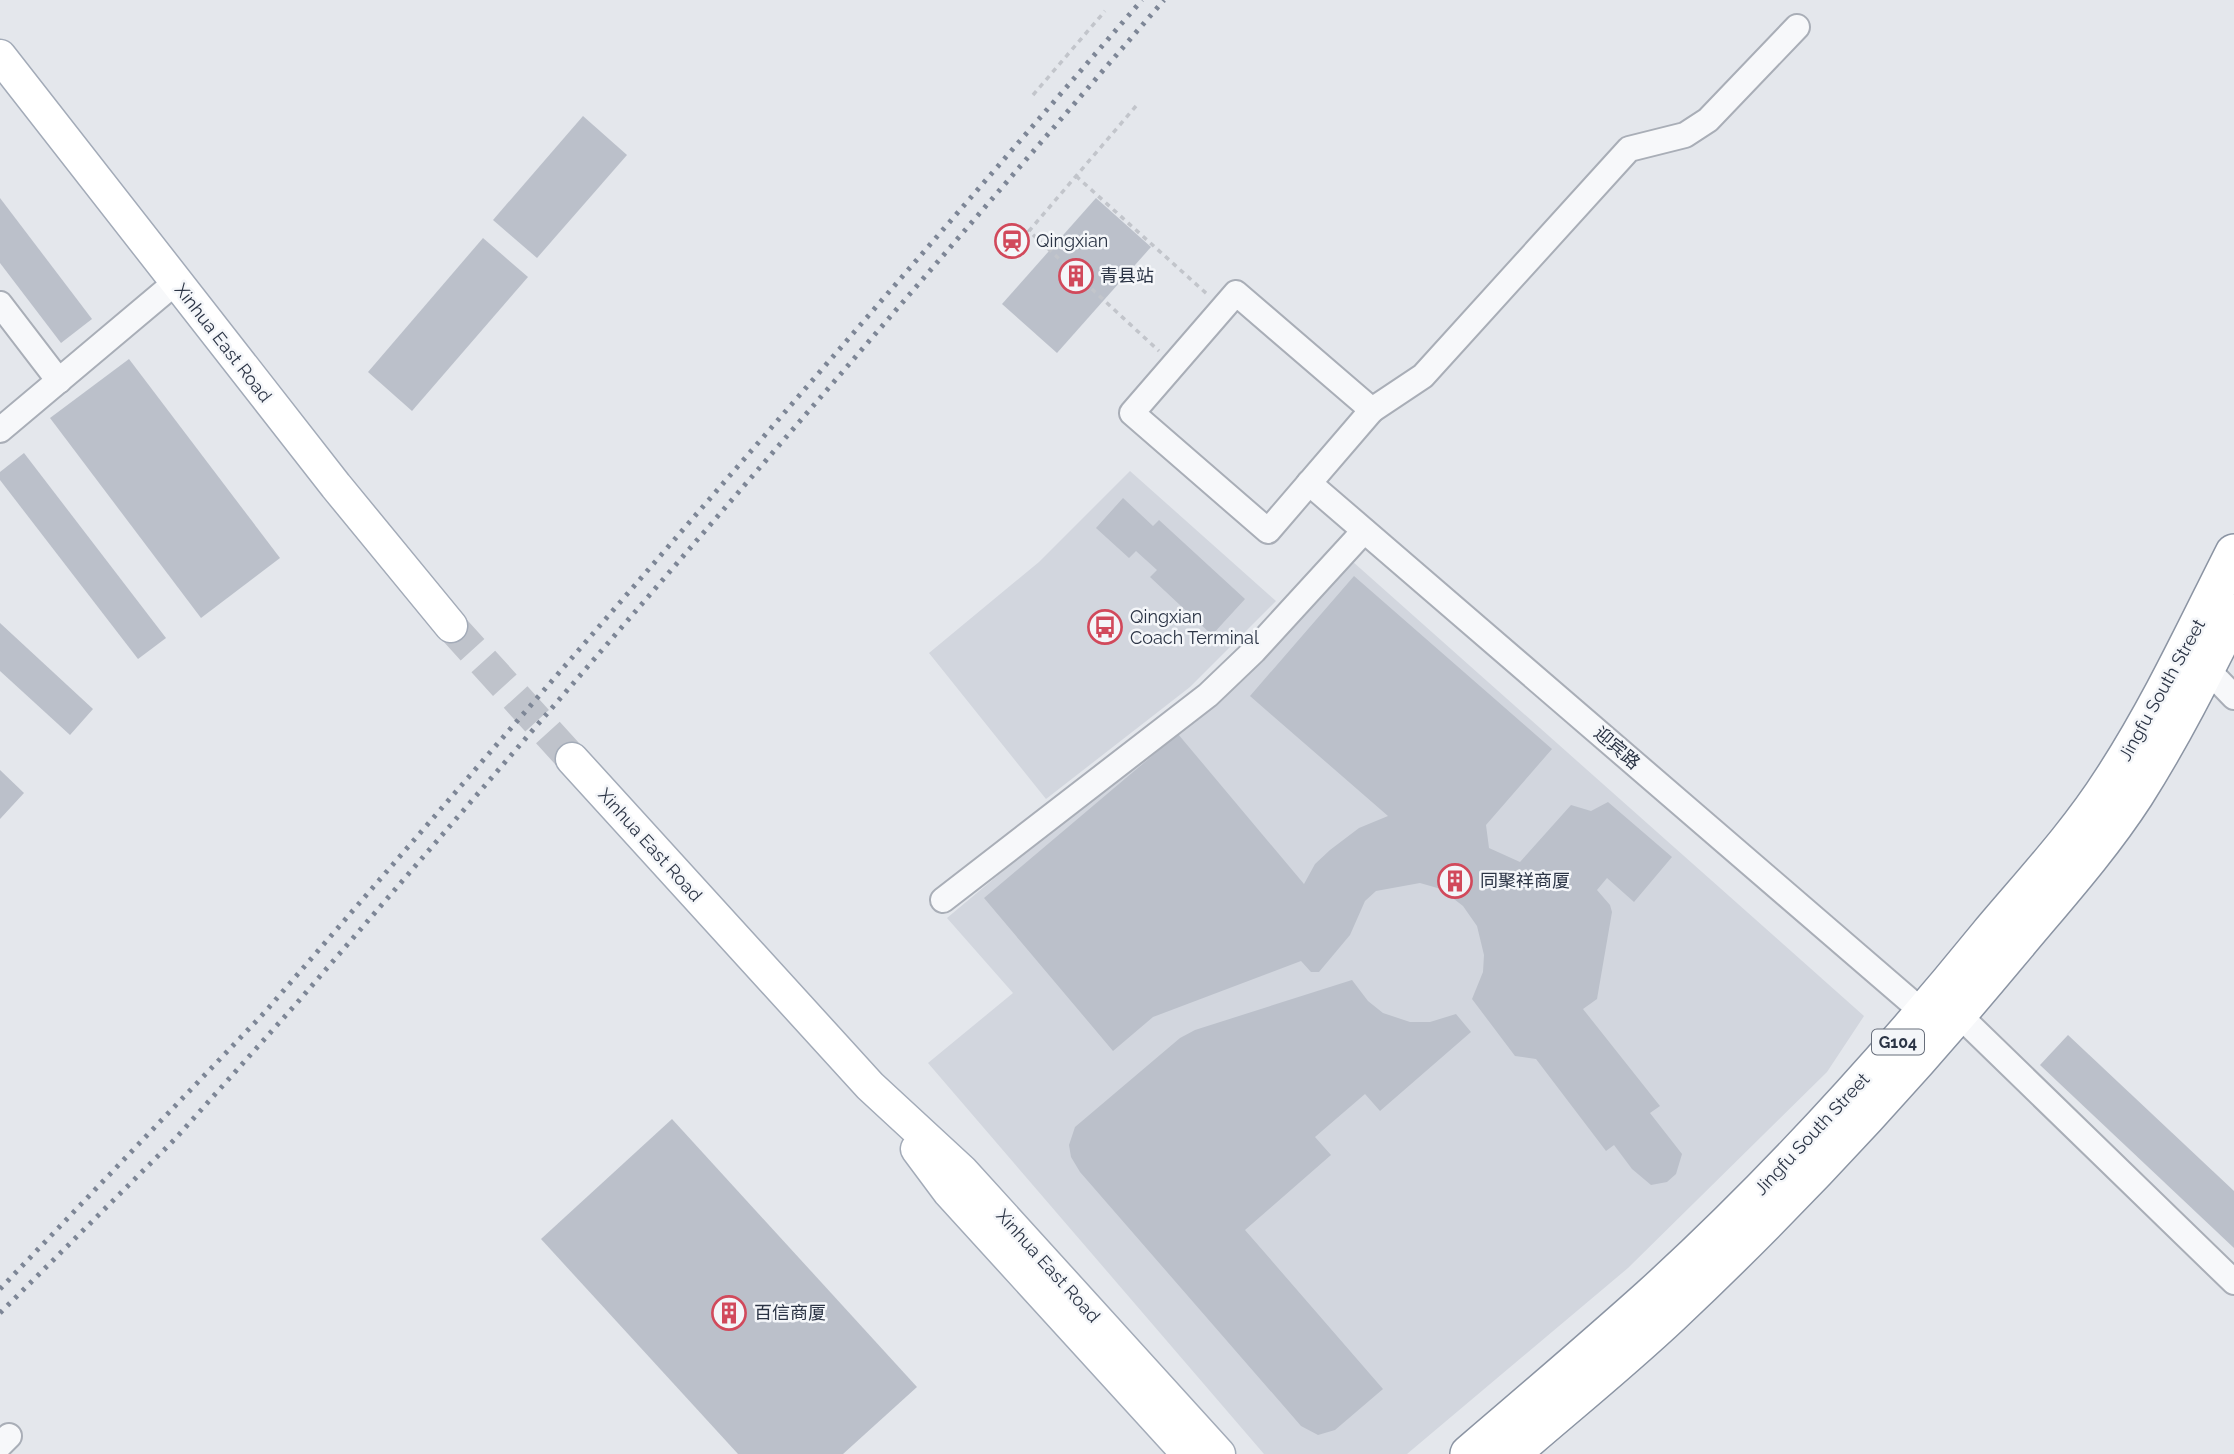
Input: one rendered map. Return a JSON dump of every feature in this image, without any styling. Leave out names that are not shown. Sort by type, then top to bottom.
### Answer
[{"type":"highway","name":"Jingfu South Street","points":[[1511,1454],[1670,1316],[1847,1138],[1942,1014],[2111,781],[2154,708],[2234,553]]},
{"type":"highway","name":"Jingfu South Street","points":[[1469,1454],[1651,1296],[1702,1247],[1828,1119],[1942,1014],[2087,860],[2134,796],[2234,613]]},
{"type":"main road","name":"Xinhua East Road","points":[[0,57],[336,486],[451,626]]},
{"type":"main road","name":"Xinhua East Road","points":[[572,759],[870,1086],[962,1171],[1219,1454]]},
{"type":"main road","name":"Xinhua East Road","points":[[870,1086],[949,1192],[1188,1454]]},
{"type":"street","points":[[1372,410],[1236,293],[1132,413],[1268,531],[1372,410],[1423,376],[1629,149],[1685,135],[1708,120],[1797,27]]},
{"type":"street","points":[[0,430],[176,282]]},
{"type":"street","points":[[0,304],[59,381]]},
{"type":"street","name":"迎宾路","points":[[1309,483],[1942,1014],[2234,1282]]},
{"type":"street","points":[[943,900],[1208,695],[1254,651],[1364,531]]},
{"type":"street","points":[[2206,668],[2234,697]]},
{"type":"path","points":[[1033,95],[1105,11]]},
{"type":"path","points":[[1136,106],[1029,231],[1174,365]]},
{"type":"path","points":[[1076,176],[1223,307]]},
{"type":"shaded area","name":"Qingxian Coach Terminal","points":[[1130,471],[1276,601],[1190,687],[1046,799],[929,653],[1039,562]]},
{"type":"shaded area","points":[[1352,561],[1864,1016],[1827,1072],[1628,1268],[1407,1454],[1264,1454],[928,1063],[1013,993],[947,918],[1168,733]]},
{"type":"building","points":[[583,116],[627,155],[537,258],[493,220]]},
{"type":"building","points":[[0,198],[92,319],[61,343],[0,263]]},
{"type":"building","name":"青县站","points":[[1096,198],[1151,247],[1057,353],[1002,304]]},
{"type":"building","points":[[483,238],[528,277],[412,411],[368,372]]},
{"type":"building","points":[[129,359],[280,558],[201,618],[50,418]]},
{"type":"building","points":[[24,453],[166,638],[138,659],[0,480],[0,472]]},
{"type":"building","points":[[1123,498],[1153,526],[1159,520],[1245,599],[1212,635],[1150,577],[1157,570],[1136,551],[1129,558],[1096,528]]},
{"type":"building","name":"同聚祥商厦","points":[[1354,576],[1552,749],[1486,825],[1489,848],[1520,862],[1571,805],[1591,811],[1608,802],[1672,857],[1634,902],[1607,878],[1597,890],[1610,905],[1612,912],[1597,999],[1583,1009],[1660,1106],[1650,1113],[1682,1154],[1676,1174],[1667,1182],[1651,1185],[1632,1169],[1614,1145],[1606,1151],[1536,1059],[1515,1056],[1472,999],[1483,972],[1484,955],[1477,926],[1463,906],[1441,889],[1420,883],[1376,891],[1365,901],[1350,935],[1319,972],[1311,972],[1301,961],[1153,1017],[1113,1051],[984,898],[1178,734],[1304,884],[1315,864],[1330,850],[1359,828],[1388,816],[1250,696]]},
{"type":"building","points":[[0,623],[93,709],[70,735],[0,671]]},
{"type":"building","points":[[0,770],[24,793],[0,819]]},
{"type":"building","points":[[1352,980],[1368,1001],[1383,1013],[1410,1022],[1430,1022],[1456,1014],[1471,1032],[1380,1111],[1365,1094],[1315,1137],[1331,1155],[1245,1230],[1383,1389],[1335,1430],[1318,1435],[1301,1426],[1080,1172],[1071,1157],[1069,1145],[1075,1127],[1180,1038],[1195,1030]]},
{"type":"building","points":[[2068,1035],[2234,1191],[2234,1248],[2040,1065]]},
{"type":"building","name":"百信商厦","points":[[672,1119],[917,1387],[843,1454],[738,1454],[541,1239]]},
{"type":"tunnel","points":[[451,626],[572,759]]},
{"type":"railway","points":[[0,1289],[265,1012],[1142,0]]},
{"type":"railway","points":[[0,1313],[175,1139],[296,1004],[1164,0]]},
{"type":"place","name":"Qingxian","points":[[1012,241]]},
{"type":"place","name":"青县站","points":[[1076,276]]},
{"type":"place","name":"Qingxian Coach Terminal","points":[[1105,627]]},
{"type":"place","name":"同聚祥商厦","points":[[1455,881]]},
{"type":"place","name":"百信商厦","points":[[729,1313]]}]
